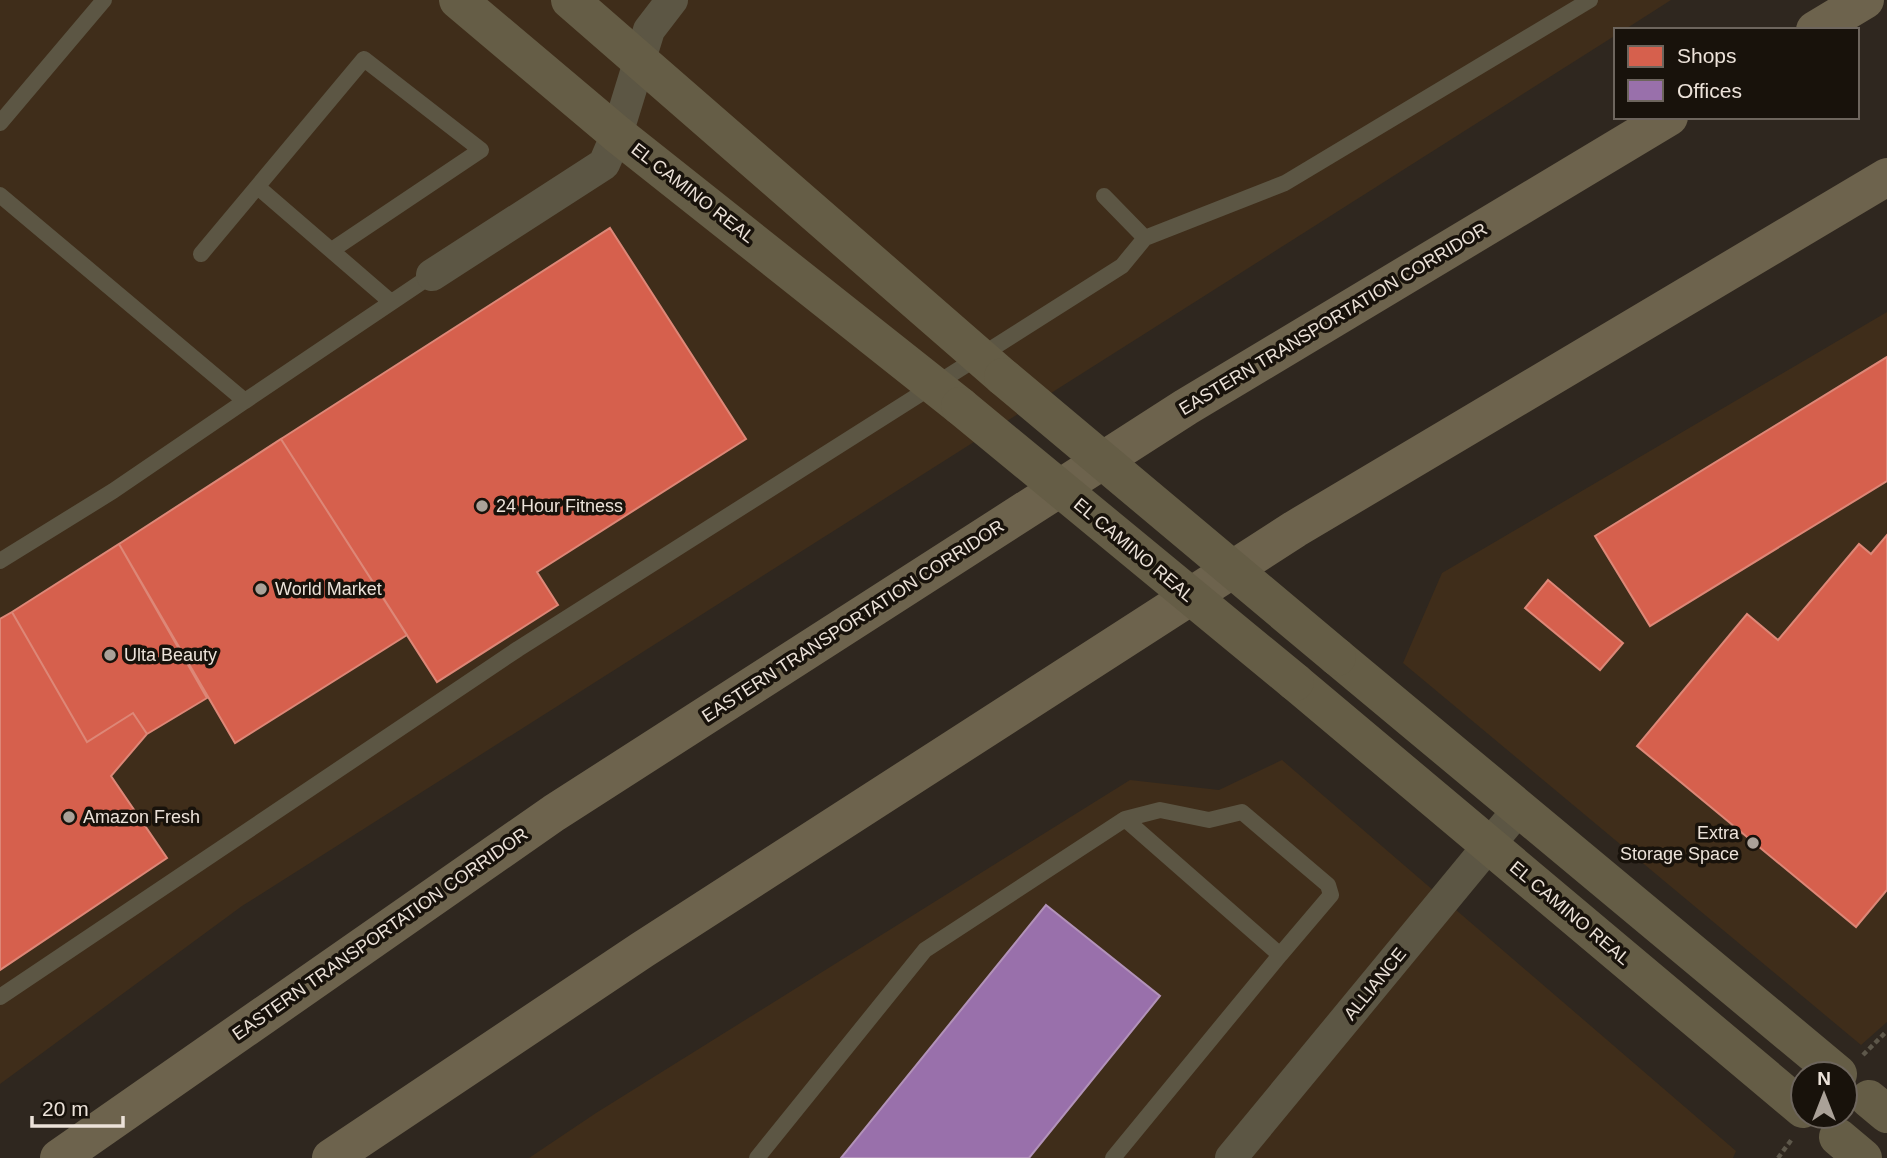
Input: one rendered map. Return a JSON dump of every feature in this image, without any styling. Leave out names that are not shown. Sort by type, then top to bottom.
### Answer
[{"type":"highway","points":[[1818,28],[1865,0]]},
{"type":"highway","name":"EASTERN TRANSPORTATION CORRIDOR","points":[[58,1158],[578,798],[1186,407],[1666,119]]},
{"type":"highway","points":[[331,1158],[642,950],[1295,529],[1887,177]]},
{"type":"main road","name":"EL CAMINO REAL","points":[[458,0],[617,134],[947,395],[1295,682],[1489,845],[1821,1132]]},
{"type":"main road","points":[[570,0],[992,366],[1518,810],[1860,1085]]},
{"type":"street","points":[[432,275],[604,164],[617,134],[649,30],[672,0]]},
{"type":"street","name":"ALLIANCE","points":[[1231,1158],[1518,810]]},
{"type":"lane","points":[[0,123],[104,0]]},
{"type":"lane","points":[[0,997],[518,649],[992,366],[1122,266],[1145,238],[1285,183],[1590,0]]},
{"type":"lane","points":[[201,254],[259,188],[364,59],[481,150],[332,250]]},
{"type":"lane","points":[[259,188],[391,302]]},
{"type":"lane","points":[[0,195],[245,401]]},
{"type":"lane","points":[[1104,196],[1145,238]]},
{"type":"lane","points":[[0,561],[113,491],[432,275]]},
{"type":"lane","points":[[757,1158],[925,950],[1125,819],[1160,810],[1209,820],[1242,812],[1328,885],[1331,895],[1112,1158]]},
{"type":"lane","points":[[1125,819],[1280,955]]},
{"type":"path","points":[[1860,1085],[1886,1032]]},
{"type":"path","points":[[1778,1158],[1821,1132]]},
{"type":"shaded area","points":[[0,0],[1671,0],[1627,28],[1614,28],[1614,36],[242,906],[0,1084]]},
{"type":"shaded area","name":"Extra Storage Space","points":[[1887,312],[1887,1022],[1861,1045],[1403,663],[1442,573]]},
{"type":"shaded area","points":[[1282,760],[1736,1151],[1733,1158],[529,1158],[596,1113],[1130,780],[1219,790]]},
{"type":"building: Shops","name":"24 Hour Fitness","points":[[610,228],[746,439],[537,572],[558,605],[437,682],[281,439]]},
{"type":"building: Shops","points":[[1887,357],[1887,481],[1650,626],[1595,536]]},
{"type":"building: Shops","name":"World Market","points":[[281,439],[407,635],[235,743],[119,544]]},
{"type":"building: Shops","points":[[1887,535],[1887,890],[1856,927],[1637,746],[1747,614],[1778,640],[1859,544],[1871,554]]},
{"type":"building: Shops","name":"Ulta Beauty","points":[[119,544],[207,698],[147,734],[133,713],[87,742],[12,612]]},
{"type":"building: Shops","points":[[1548,580],[1623,643],[1600,670],[1525,608]]},
{"type":"building: Shops","name":"Amazon Fresh","points":[[12,612],[87,742],[133,713],[147,734],[111,776],[167,858],[0,970],[0,619]]},
{"type":"building: Offices","points":[[1046,905],[1160,996],[1029,1158],[841,1158]]},
{"type":"place","name":"24 Hour Fitness","points":[[482,506]]},
{"type":"place","name":"World Market","points":[[261,589]]},
{"type":"place","name":"Ulta Beauty","points":[[110,655]]},
{"type":"place","name":"Amazon Fresh","points":[[69,817]]},
{"type":"place","name":"Extra Storage Space","points":[[1753,843]]}]
